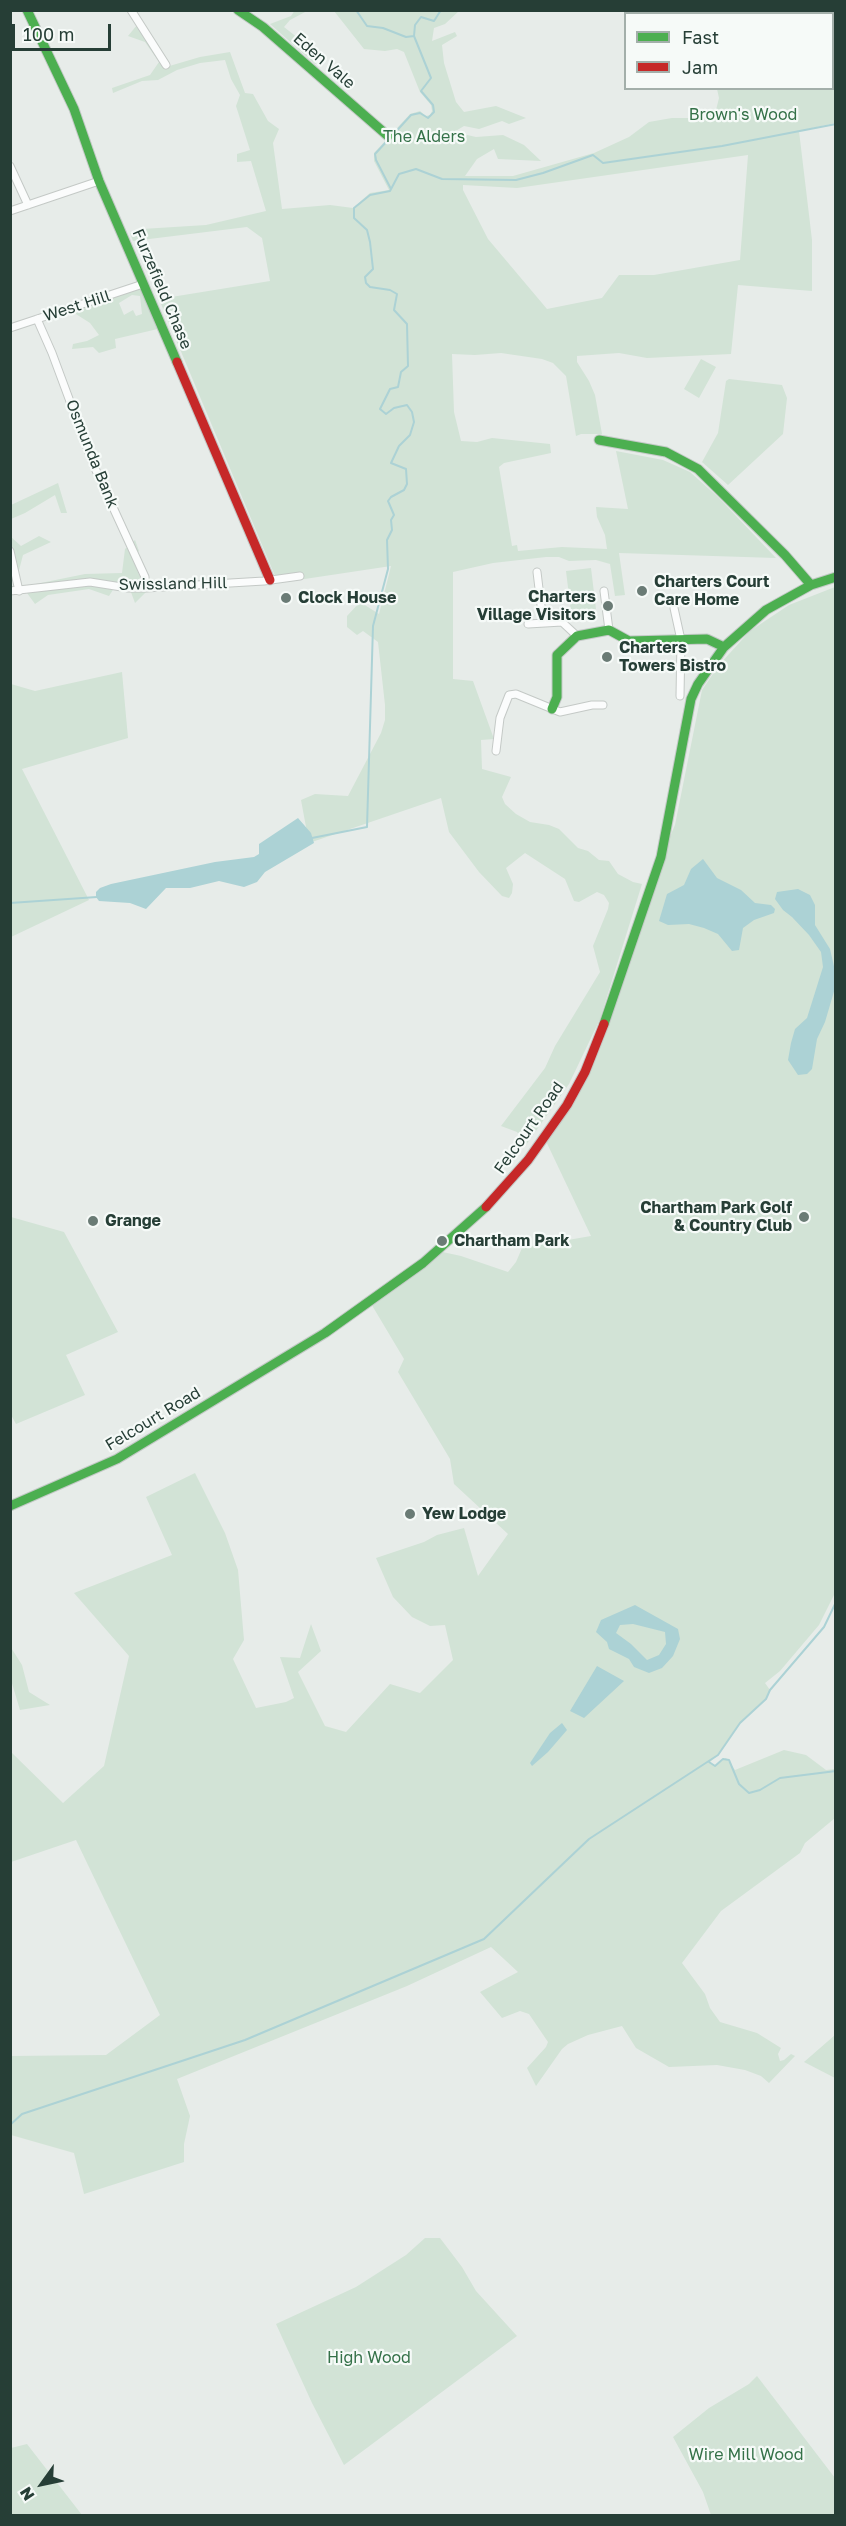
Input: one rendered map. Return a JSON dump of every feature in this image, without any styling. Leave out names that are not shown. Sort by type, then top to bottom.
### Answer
[{"type":"street","name":"Furzefield Chase","points":[[27,10],[74,109],[99,181],[270,580]]},
{"type":"street","points":[[131,10],[166,65]]},
{"type":"street","name":"Eden Vale","points":[[238,10],[263,27],[388,136]]},
{"type":"street","points":[[10,166],[28,206]]},
{"type":"street","points":[[10,211],[99,181]]},
{"type":"street","name":"West Hill","points":[[10,328],[143,284]]},
{"type":"street","name":"Osmunda Bank","points":[[37,319],[94,466],[145,577],[146,588]]},
{"type":"street","points":[[599,440],[666,452],[698,469],[785,555],[811,585]]},
{"type":"street","points":[[10,552],[19,591]]},
{"type":"street","points":[[537,572],[543,622]]},
{"type":"street","name":"Swissland Hill","points":[[10,591],[90,582],[128,588],[146,588],[300,576]]},
{"type":"street","name":"Felcourt Road","points":[[10,1506],[117,1459],[325,1333],[423,1263],[474,1220],[510,1182],[567,1105],[600,1037],[661,857],[691,699],[698,684],[724,647],[766,610],[811,585],[831,579]]},
{"type":"street","points":[[604,591],[609,630]]},
{"type":"street","points":[[674,608],[681,640],[680,696]]},
{"type":"street","points":[[528,624],[562,622],[577,636]]},
{"type":"street","points":[[552,709],[557,697],[556,655],[577,636],[609,630],[629,641],[707,639],[724,647]]},
{"type":"street","points":[[496,751],[500,718],[509,696],[516,694],[560,712],[603,705]]},
{"type":"green space","points":[[295,10],[307,11],[290,20],[284,27],[303,42],[313,42],[314,51],[321,58],[315,64],[270,24],[291,16]]},
{"type":"green space","points":[[334,11],[459,11],[445,24],[434,28],[432,41],[455,32],[457,36],[442,45],[444,63],[456,102],[464,112],[496,106],[526,118],[509,124],[502,121],[479,129],[464,126],[454,132],[447,132],[446,135],[463,134],[476,137],[503,135],[524,145],[541,161],[498,159],[494,149],[477,159],[465,176],[513,176],[594,153],[629,137],[649,122],[672,118],[697,118],[715,114],[719,98],[717,90],[834,90],[834,12],[816,12],[835,11],[835,123],[799,131],[812,240],[812,291],[738,285],[731,354],[647,358],[619,353],[577,356],[577,362],[595,395],[602,434],[576,436],[566,376],[553,363],[542,359],[501,353],[452,354],[454,412],[461,441],[477,442],[492,438],[550,444],[551,453],[504,463],[499,467],[512,546],[517,545],[518,551],[562,547],[607,549],[596,507],[628,509],[616,451],[663,460],[690,472],[718,497],[776,558],[619,553],[625,595],[615,596],[610,564],[596,560],[569,561],[559,557],[546,557],[493,563],[453,572],[453,679],[473,681],[494,739],[481,740],[482,769],[511,777],[502,797],[505,804],[516,814],[530,822],[559,829],[578,848],[588,851],[599,860],[609,861],[618,874],[642,884],[600,1019],[569,1084],[526,1145],[517,1132],[501,1126],[545,1068],[555,1046],[600,972],[593,946],[609,903],[604,895],[597,892],[579,902],[574,901],[565,879],[525,853],[506,868],[513,884],[512,893],[509,898],[502,896],[479,872],[449,832],[441,798],[309,843],[301,800],[315,794],[348,796],[381,733],[385,720],[378,642],[363,631],[357,635],[347,627],[347,616],[360,602],[379,614],[391,566],[278,583],[159,299],[270,281],[262,238],[247,227],[133,241],[130,233],[142,229],[206,225],[266,211],[251,161],[237,162],[237,154],[250,150],[236,106],[240,95],[231,79],[225,60],[200,63],[177,70],[158,80],[142,81],[113,93],[112,88],[150,75],[159,62],[145,42],[128,36],[137,25],[166,67],[200,57],[230,52],[245,93],[253,94],[268,121],[279,129],[273,143],[282,209],[330,205],[353,208],[370,193],[389,190],[374,161],[374,153],[410,114],[420,111],[426,116],[432,111],[431,105],[420,92],[404,52],[397,49],[385,51],[364,49]],"holes":[[[748,155],[740,260],[654,275],[619,275],[602,298],[547,309],[488,239],[463,190],[463,185],[517,188]]]},
{"type":"green space","points":[[143,284],[162,328],[115,339],[116,348],[99,353],[93,347],[72,349],[73,344],[99,335],[90,323],[68,309]],"holes":[[[132,295],[140,296],[142,314],[136,316],[133,310],[124,315],[119,303]]]},
{"type":"green space","points":[[701,359],[716,367],[699,398],[684,389]]},
{"type":"green space","points":[[729,379],[782,385],[787,398],[783,434],[728,485],[702,462],[718,433],[726,381]]},
{"type":"green space","points":[[58,483],[67,513],[61,513],[55,495],[11,519],[11,505]]},
{"type":"green space","points":[[10,536],[21,546],[39,536],[51,542],[23,555],[18,574],[11,561]]},
{"type":"green space","points":[[135,540],[139,551],[132,557],[146,592],[135,603],[128,584],[118,582],[109,596],[89,589],[48,595],[35,604],[27,593],[31,585],[85,574],[122,573],[125,549]]},
{"type":"green space","points":[[591,568],[596,609],[571,612],[566,571]]},
{"type":"green space","points":[[835,587],[835,1593],[819,1625],[780,1671],[765,1683],[770,1690],[766,1699],[740,1723],[718,1755],[710,1762],[715,1766],[726,1758],[735,1770],[784,1750],[806,1755],[826,1770],[835,1769],[835,1818],[805,1843],[800,1853],[721,1911],[682,1963],[705,1994],[710,2008],[720,2022],[757,2033],[781,2048],[778,2054],[780,2061],[791,2054],[795,2056],[769,2083],[761,2076],[745,2070],[717,2065],[669,2067],[636,2048],[622,2026],[588,2035],[568,2044],[536,2086],[527,2068],[548,2042],[529,2014],[520,2011],[502,2018],[480,1992],[518,1972],[491,1947],[407,1986],[177,2079],[190,2116],[184,2144],[184,2162],[84,2194],[74,2153],[11,2135],[11,2056],[106,2055],[160,2015],[76,1840],[11,1862],[10,1751],[63,1803],[104,1766],[129,1656],[74,1593],[172,1555],[146,1497],[195,1473],[225,1533],[238,1570],[244,1640],[233,1659],[256,1708],[286,1702],[294,1698],[280,1657],[300,1658],[311,1624],[321,1651],[298,1672],[325,1726],[346,1732],[390,1684],[420,1693],[453,1660],[445,1625],[430,1626],[412,1617],[393,1597],[376,1558],[424,1542],[437,1535],[464,1528],[478,1576],[508,1534],[454,1484],[450,1459],[398,1372],[404,1359],[370,1302],[438,1251],[461,1256],[508,1272],[516,1262],[522,1248],[591,1236],[544,1137],[585,1072],[661,857],[675,825],[702,690],[719,665],[750,631],[789,605]]},
{"type":"green space","points":[[122,672],[128,738],[22,769],[89,900],[11,937],[11,684],[35,691]]},
{"type":"green space","points":[[11,1217],[64,1232],[118,1332],[66,1355],[85,1395],[16,1424],[10,1413]]},
{"type":"green space","points":[[10,1646],[22,1665],[29,1692],[50,1705],[20,1710],[11,1680]]},
{"type":"green space","points":[[835,2035],[835,2078],[804,2062]]},
{"type":"green space","name":"High Wood","points":[[425,2238],[440,2238],[462,2267],[476,2291],[517,2336],[344,2465],[312,2403],[276,2324],[356,2287],[406,2255]]},
{"type":"green space","name":"Wire Mill Wood","points":[[757,2376],[835,2478],[835,2515],[711,2515],[703,2492],[673,2437],[709,2408],[749,2384]]},
{"type":"green space","points":[[27,2444],[82,2515],[11,2515],[11,2448]]},
{"type":"water","points":[[298,818],[311,833],[314,843],[265,872],[257,882],[244,887],[219,881],[190,888],[166,888],[146,909],[130,903],[99,901],[96,897],[96,892],[100,888],[111,884],[215,862],[254,857],[259,854],[259,844]]},
{"type":"water","points":[[703,859],[717,878],[741,890],[755,903],[771,905],[775,909],[774,913],[754,920],[743,928],[739,950],[732,951],[718,934],[704,928],[689,924],[668,925],[659,921],[667,894],[684,885],[691,869]]},
{"type":"water","points":[[798,889],[810,895],[815,905],[815,925],[830,949],[836,975],[835,988],[825,1022],[817,1039],[812,1069],[807,1074],[798,1075],[788,1060],[791,1043],[795,1029],[807,1018],[823,967],[821,952],[809,935],[775,899],[777,892]]},
{"type":"water","points":[[635,1605],[678,1629],[680,1639],[673,1656],[662,1668],[649,1673],[634,1667],[629,1659],[609,1649],[607,1642],[596,1632],[601,1620]],"holes":[[[633,1624],[665,1632],[666,1644],[659,1655],[647,1660],[616,1633],[620,1625]]]},
{"type":"water","points":[[597,1666],[624,1681],[584,1718],[570,1711]]},
{"type":"water","points":[[562,1723],[567,1730],[532,1766],[530,1763],[550,1733]]},
{"type":"waterway","points":[[356,10],[367,26],[383,28],[406,37],[414,36]]},
{"type":"waterway","points":[[392,136],[411,115],[420,113],[428,118],[434,112],[433,105],[421,91],[431,78],[414,36],[415,25],[421,17],[434,21],[441,10]]},
{"type":"waterway","points":[[312,838],[367,827],[373,626],[388,569],[387,540],[392,530],[391,520],[394,515],[388,501],[404,490],[407,484],[406,469],[391,463],[399,446],[410,435],[414,422],[412,412],[407,405],[394,408],[386,414],[380,409],[390,389],[398,387],[401,372],[408,366],[407,324],[394,310],[397,294],[390,290],[370,287],[366,283],[365,277],[373,269],[370,242],[367,230],[354,218],[354,208],[370,195],[390,191],[399,174],[416,169],[442,179],[516,180],[593,155],[603,163],[722,146],[836,124]]},
{"type":"waterway","points":[[387,141],[375,154],[391,189]]},
{"type":"waterway","points":[[10,903],[97,897]]},
{"type":"waterway","points":[[10,2125],[22,2114],[245,2040],[484,1939],[589,1839],[718,1755],[740,1723],[766,1699],[770,1690],[824,1627],[836,1602]]},
{"type":"waterway","points":[[709,1762],[715,1766],[723,1759],[729,1760],[739,1784],[749,1793],[760,1790],[780,1778],[836,1771]]},
{"type":"traffic: fast","points":[[27,10],[74,109],[99,181],[177,362]]},
{"type":"traffic: fast","points":[[238,10],[263,27],[388,136]]},
{"type":"traffic: fast","points":[[599,440],[666,452],[698,469],[785,555],[811,585]]},
{"type":"traffic: fast","points":[[604,1024],[661,857],[691,699],[698,684],[724,647],[766,610],[811,585],[836,577]]},
{"type":"traffic: fast","points":[[552,709],[557,697],[557,655],[577,636],[609,630],[629,641],[707,639],[724,647]]},
{"type":"traffic: fast","points":[[10,1506],[117,1459],[325,1333],[423,1263],[486,1207]]},
{"type":"traffic: jam","points":[[177,362],[270,580]]},
{"type":"traffic: jam","points":[[486,1207],[528,1160],[567,1105],[585,1072],[604,1024]]},
{"type":"place","name":"Charters Court Care Home","points":[[642,591]]},
{"type":"place","name":"Clock House","points":[[286,598]]},
{"type":"place","name":"Charters Village Visitors","points":[[608,606]]},
{"type":"place","name":"Charters Towers Bistro","points":[[607,657]]},
{"type":"place","name":"Chartham Park Golf & Country Club","points":[[804,1217]]},
{"type":"place","name":"Grange","points":[[93,1221]]},
{"type":"place","name":"Chartham Park","points":[[442,1241]]},
{"type":"place","name":"Yew Lodge","points":[[410,1514]]},
{"type":"park label","name":"Brown's Wood","points":[[743,115]]},
{"type":"park label","name":"The Alders","points":[[424,137]]}]
